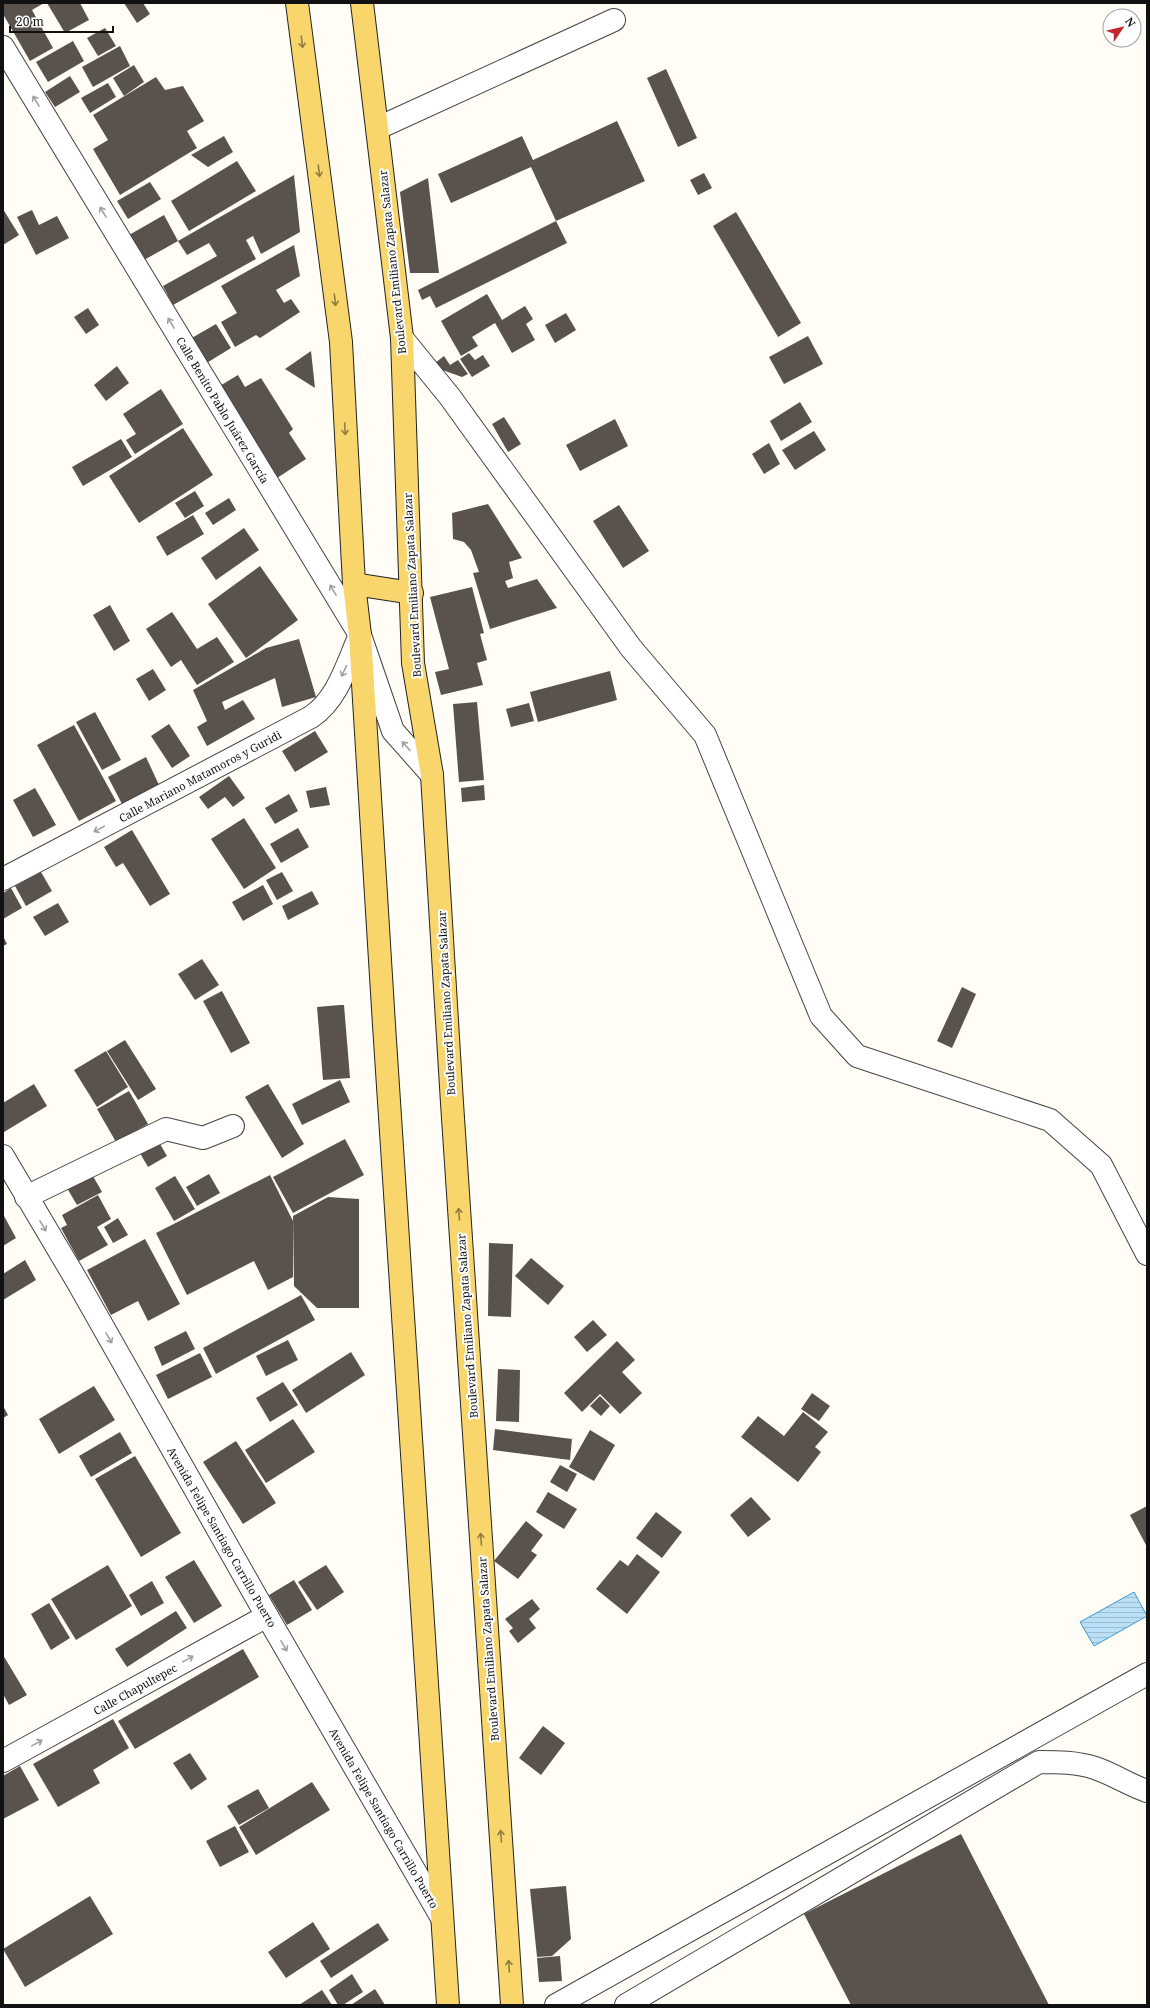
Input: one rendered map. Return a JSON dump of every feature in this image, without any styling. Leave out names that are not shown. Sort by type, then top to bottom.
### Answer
[{"type":"main road","points":[[297,3],[341,342],[354,584],[360,635],[448,2005]]},
{"type":"main road","name":"Boulevard Emiliano Zapata Salazar","points":[[362,3],[402,338],[412,593],[413,663],[432,775],[453,1119],[512,2005]]},
{"type":"main road","points":[[354,584],[412,593]]},
{"type":"street","points":[[378,128],[614,20]]},
{"type":"street","name":"Calle Benito Pablo Juárez García","points":[[3,47],[360,635],[393,731],[432,775]]},
{"type":"street","points":[[402,338],[450,397],[631,648],[705,735],[821,1016],[857,1056],[1050,1120],[1101,1165],[1147,1254]]},
{"type":"street","name":"Calle Mariano Matamoros y Guridi","points":[[3,879],[311,718],[327,705],[333,695],[360,635]]},
{"type":"street","points":[[26,1197],[166,1129],[203,1138],[233,1126]]},
{"type":"street","name":"Avenida Felipe Santiago Carrillo Puerto","points":[[3,1156],[77,1281],[266,1616],[442,1918]]},
{"type":"street","name":"Calle Chapultepec","points":[[3,1761],[266,1616]]},
{"type":"street","points":[[556,2005],[1147,1674]]},
{"type":"street","points":[[626,2005],[1039,1762],[1068,1762],[1095,1768],[1134,1787],[1147,1791]]},
{"type":"water","points":[[1134,1592],[1147,1616],[1094,1646],[1080,1622]]},
{"type":"building","points":[[3,3],[44,3],[32,10],[53,48],[30,61],[3,14]]},
{"type":"building","points":[[47,3],[80,3],[89,20],[65,33]]},
{"type":"building","points":[[124,3],[143,3],[150,14],[137,23]]},
{"type":"building","points":[[105,28],[116,46],[98,56],[87,38]]},
{"type":"building","points":[[73,41],[84,61],[48,82],[36,62]]},
{"type":"building","points":[[120,46],[130,66],[93,87],[82,67]]},
{"type":"building","points":[[134,65],[144,82],[124,96],[113,78]]},
{"type":"building","points":[[666,69],[697,138],[678,147],[647,78]]},
{"type":"building","points":[[70,76],[80,92],[55,107],[45,92]]},
{"type":"building","points":[[156,77],[165,90],[183,86],[204,121],[187,131],[197,148],[120,195],[93,149],[108,140],[93,115]]},
{"type":"building","points":[[108,83],[116,97],[90,113],[81,98]]},
{"type":"building","points":[[617,121],[645,181],[556,221],[531,167],[451,203],[438,174],[522,136],[533,160]]},
{"type":"building","points":[[224,136],[233,152],[208,167],[191,155]]},
{"type":"building","points":[[237,161],[256,191],[189,231],[171,201]]},
{"type":"building","points":[[704,173],[712,188],[698,195],[690,180]]},
{"type":"building","points":[[294,175],[300,232],[261,254],[253,236],[246,240],[256,259],[173,305],[163,286],[217,256],[209,243],[187,255],[178,241]]},
{"type":"building","points":[[428,178],[439,273],[410,273],[400,192]]},
{"type":"building","points":[[150,182],[161,199],[128,219],[117,201]]},
{"type":"building","points":[[3,209],[19,235],[3,245]]},
{"type":"building","points":[[32,210],[39,225],[57,216],[69,238],[36,255],[17,217]]},
{"type":"building","points":[[736,212],[801,323],[778,337],[713,226]]},
{"type":"building","points":[[164,215],[178,241],[144,260],[129,235]]},
{"type":"building","points":[[556,221],[567,243],[436,308],[430,296],[422,300],[418,290]]},
{"type":"building","points":[[294,245],[300,276],[276,290],[284,303],[291,299],[300,312],[260,338],[256,335],[235,347],[221,322],[237,313],[221,286]]},
{"type":"building","points":[[487,294],[502,320],[525,306],[533,319],[526,324],[535,340],[512,353],[495,323],[472,337],[478,346],[461,356],[441,321]]},
{"type":"building","points":[[88,308],[99,325],[86,334],[74,317]]},
{"type":"building","points":[[566,313],[576,330],[555,343],[545,325]]},
{"type":"building","points":[[216,324],[231,348],[205,364],[190,339]]},
{"type":"building","points":[[808,336],[823,364],[784,384],[769,357]]},
{"type":"building","points":[[311,351],[315,388],[285,369]]},
{"type":"building","points":[[469,353],[475,360],[483,355],[490,366],[472,377],[460,359]]},
{"type":"building","points":[[444,356],[450,365],[458,360],[468,374],[462,377],[431,366]]},
{"type":"building","points":[[117,366],[129,383],[106,401],[94,385]]},
{"type":"building","points":[[238,375],[245,387],[261,378],[293,429],[289,433],[306,459],[274,480],[218,387]]},
{"type":"building","points":[[161,389],[183,424],[135,454],[126,440],[136,434],[123,414]]},
{"type":"building","points":[[800,402],[812,422],[781,441],[770,421]]},
{"type":"building","points":[[504,417],[521,444],[508,452],[492,424]]},
{"type":"building","points":[[615,419],[628,446],[580,471],[566,445]]},
{"type":"building","points":[[183,428],[213,475],[139,523],[109,476]]},
{"type":"building","points":[[814,431],[826,450],[795,470],[782,450]]},
{"type":"building","points":[[121,439],[132,457],[83,486],[72,467]]},
{"type":"building","points":[[769,443],[780,464],[764,474],[752,454]]},
{"type":"building","points":[[195,491],[204,506],[185,518],[175,503]]},
{"type":"building","points":[[229,498],[236,510],[213,525],[205,513]]},
{"type":"building","points":[[488,504],[522,558],[509,562],[513,578],[505,581],[508,588],[537,579],[557,608],[490,629],[473,573],[479,572],[471,550],[464,542],[453,539],[452,513]]},
{"type":"building","points":[[619,505],[649,551],[623,568],[593,521]]},
{"type":"building","points":[[193,515],[204,534],[167,556],[156,537]]},
{"type":"building","points":[[244,528],[259,550],[216,580],[201,558]]},
{"type":"building","points":[[260,566],[298,620],[246,658],[208,604]]},
{"type":"building","points":[[472,587],[484,633],[480,634],[487,660],[477,663],[483,685],[441,695],[435,672],[449,669],[430,597]]},
{"type":"building","points":[[110,605],[130,641],[114,651],[93,615]]},
{"type":"building","points":[[172,612],[197,649],[217,637],[234,662],[197,685],[181,660],[171,667],[146,629]]},
{"type":"building","points":[[299,639],[316,697],[282,707],[275,678],[222,702],[225,710],[243,700],[255,719],[207,746],[197,727],[207,721],[193,690],[266,648]]},
{"type":"building","points":[[153,669],[166,690],[149,701],[136,679]]},
{"type":"building","points":[[610,671],[617,700],[538,722],[530,692]]},
{"type":"building","points":[[477,702],[484,780],[459,782],[453,704]]},
{"type":"building","points":[[529,703],[534,721],[511,727],[506,709]]},
{"type":"building","points":[[95,712],[121,760],[102,770],[76,722]]},
{"type":"building","points":[[169,724],[190,756],[172,768],[151,736]]},
{"type":"building","points":[[74,725],[116,801],[79,821],[37,745]]},
{"type":"building","points":[[315,731],[328,752],[295,772],[282,751]]},
{"type":"building","points":[[146,757],[159,785],[122,804],[108,777]]},
{"type":"building","points":[[229,776],[245,798],[233,807],[225,797],[208,809],[199,797]]},
{"type":"building","points":[[484,785],[485,800],[462,802],[461,788]]},
{"type":"building","points":[[326,787],[330,805],[310,808],[306,791]]},
{"type":"building","points":[[35,788],[56,825],[33,837],[13,800]]},
{"type":"building","points":[[289,794],[298,811],[275,824],[265,808]]},
{"type":"building","points":[[244,818],[276,868],[244,889],[211,839]]},
{"type":"building","points":[[298,828],[309,847],[281,863],[270,844]]},
{"type":"building","points":[[132,830],[170,894],[150,906],[123,863],[116,867],[104,847]]},
{"type":"building","points":[[41,872],[52,891],[26,906],[15,886]]},
{"type":"building","points":[[282,872],[293,891],[277,900],[266,880]]},
{"type":"building","points":[[263,885],[273,904],[243,921],[232,902]]},
{"type":"building","points":[[11,888],[22,908],[3,919],[3,893]]},
{"type":"building","points":[[312,891],[319,904],[288,920],[282,906]]},
{"type":"building","points":[[58,903],[69,922],[45,936],[33,917]]},
{"type":"building","points":[[3,936],[7,944],[3,946]]},
{"type":"building","points":[[202,959],[219,985],[195,1000],[178,974]]},
{"type":"building","points":[[962,987],[976,994],[952,1048],[937,1041]]},
{"type":"building","points":[[222,991],[250,1043],[231,1053],[203,1001]]},
{"type":"building","points":[[344,1005],[350,1078],[323,1080],[317,1007]]},
{"type":"building","points":[[125,1040],[156,1089],[138,1100],[107,1051]]},
{"type":"building","points":[[106,1051],[128,1087],[97,1107],[74,1070]]},
{"type":"building","points":[[340,1080],[350,1102],[302,1125],[292,1104]]},
{"type":"building","points":[[34,1084],[47,1106],[4,1132],[3,1103]]},
{"type":"building","points":[[268,1084],[304,1144],[282,1158],[245,1097]]},
{"type":"building","points":[[129,1091],[148,1124],[116,1142],[97,1109]]},
{"type":"building","points":[[156,1137],[167,1156],[148,1167],[137,1148]]},
{"type":"building","points":[[345,1139],[364,1175],[293,1213],[273,1177]]},
{"type":"building","points":[[89,1169],[102,1192],[77,1205],[64,1183]]},
{"type":"building","points":[[209,1174],[220,1193],[197,1206],[186,1187]]},
{"type":"building","points":[[270,1175],[293,1221],[293,1277],[268,1290],[254,1261],[187,1295],[156,1233]]},
{"type":"building","points":[[175,1176],[195,1209],[174,1221],[155,1188]]},
{"type":"building","points":[[98,1195],[111,1219],[97,1227],[108,1245],[79,1261],[61,1228],[67,1225],[62,1215]]},
{"type":"building","points":[[328,1197],[359,1199],[359,1308],[317,1308],[294,1286],[293,1216]]},
{"type":"building","points":[[3,1214],[16,1238],[3,1246]]},
{"type":"building","points":[[118,1218],[128,1235],[113,1243],[104,1227]]},
{"type":"building","points":[[145,1239],[180,1304],[148,1321],[138,1301],[111,1315],[87,1270]]},
{"type":"building","points":[[489,1243],[513,1244],[511,1317],[488,1316]]},
{"type":"building","points":[[531,1258],[564,1286],[548,1305],[515,1276]]},
{"type":"building","points":[[25,1260],[36,1280],[3,1300],[3,1274]]},
{"type":"building","points":[[301,1295],[315,1320],[216,1374],[203,1348]]},
{"type":"building","points":[[593,1320],[607,1335],[587,1352],[574,1337]]},
{"type":"building","points":[[186,1331],[195,1349],[162,1366],[154,1347]]},
{"type":"building","points":[[288,1340],[298,1360],[266,1376],[256,1356]]},
{"type":"building","points":[[617,1341],[635,1360],[622,1372],[642,1393],[620,1414],[600,1394],[582,1412],[564,1393]]},
{"type":"building","points":[[351,1352],[365,1375],[306,1413],[292,1390]]},
{"type":"building","points":[[200,1353],[212,1377],[168,1399],[156,1375]]},
{"type":"building","points":[[498,1369],[520,1370],[519,1422],[496,1421]]},
{"type":"building","points":[[283,1382],[298,1405],[270,1422],[256,1398]]},
{"type":"building","points":[[94,1386],[115,1420],[59,1454],[39,1419]]},
{"type":"building","points":[[812,1393],[830,1406],[819,1421],[801,1409]]},
{"type":"building","points":[[600,1396],[610,1406],[601,1416],[590,1406]]},
{"type":"building","points":[[3,1406],[8,1415],[3,1418]]},
{"type":"building","points":[[803,1412],[828,1432],[815,1447],[821,1452],[798,1482],[741,1437],[758,1416],[784,1436]]},
{"type":"building","points":[[293,1419],[315,1452],[266,1483],[245,1450]]},
{"type":"building","points":[[495,1429],[572,1439],[570,1460],[493,1450]]},
{"type":"building","points":[[590,1430],[615,1445],[594,1481],[569,1467]]},
{"type":"building","points":[[120,1432],[132,1453],[91,1477],[79,1456]]},
{"type":"building","points":[[236,1441],[276,1503],[243,1524],[203,1462]]},
{"type":"building","points":[[135,1456],[181,1533],[141,1557],[95,1479]]},
{"type":"building","points":[[560,1465],[577,1474],[567,1492],[550,1482]]},
{"type":"building","points":[[548,1492],[577,1509],[564,1529],[536,1512]]},
{"type":"building","points":[[751,1497],[771,1519],[748,1537],[730,1515]]},
{"type":"building","points":[[1147,1506],[1147,1547],[1130,1515]]},
{"type":"building","points":[[656,1512],[682,1532],[662,1558],[636,1538]]},
{"type":"building","points":[[526,1521],[543,1535],[531,1551],[537,1555],[518,1579],[494,1561]]},
{"type":"building","points":[[637,1554],[660,1572],[627,1614],[596,1589],[620,1560],[628,1566]]},
{"type":"building","points":[[194,1560],[222,1606],[194,1623],[165,1577]]},
{"type":"building","points":[[108,1565],[132,1606],[76,1640],[51,1599]]},
{"type":"building","points":[[326,1565],[344,1592],[317,1610],[298,1582]]},
{"type":"building","points":[[294,1580],[312,1610],[287,1625],[269,1595]]},
{"type":"building","points":[[152,1581],[164,1603],[141,1616],[129,1595]]},
{"type":"building","points":[[532,1599],[540,1609],[529,1619],[536,1628],[518,1643],[509,1631],[513,1628],[505,1619]]},
{"type":"building","points":[[49,1603],[70,1638],[51,1650],[31,1614]]},
{"type":"building","points":[[176,1611],[187,1628],[127,1667],[115,1649]]},
{"type":"building","points":[[243,1649],[259,1677],[135,1749],[118,1721]]},
{"type":"building","points":[[3,1655],[27,1695],[9,1705],[3,1694]]},
{"type":"building","points":[[113,1719],[129,1748],[93,1770],[100,1783],[58,1807],[33,1764]]},
{"type":"building","points":[[543,1726],[565,1743],[541,1775],[519,1758]]},
{"type":"building","points":[[190,1753],[207,1779],[191,1790],[173,1763]]},
{"type":"building","points":[[20,1766],[39,1800],[3,1819],[3,1776]]},
{"type":"building","points":[[312,1782],[330,1810],[256,1855],[239,1827]]},
{"type":"building","points":[[258,1789],[269,1808],[239,1825],[227,1806]]},
{"type":"building","points":[[235,1826],[249,1852],[220,1867],[206,1841]]},
{"type":"building","points":[[961,1834],[1049,2005],[851,2005],[804,1914]]},
{"type":"building","points":[[566,1886],[571,1939],[552,1956],[537,1957],[530,1889]]},
{"type":"building","points":[[90,1896],[113,1934],[25,1987],[3,1949]]},
{"type":"building","points":[[313,1922],[330,1949],[286,1978],[268,1952]]},
{"type":"building","points":[[378,1923],[389,1940],[331,1978],[320,1961]]},
{"type":"building","points":[[560,1956],[562,1981],[539,1982],[537,1958]]},
{"type":"building","points":[[352,1974],[363,1992],[343,2005],[338,2005],[329,1990]]},
{"type":"building","points":[[375,1989],[385,2005],[351,2005]]},
{"type":"building","points":[[322,1990],[332,2005],[299,2005]]}]
